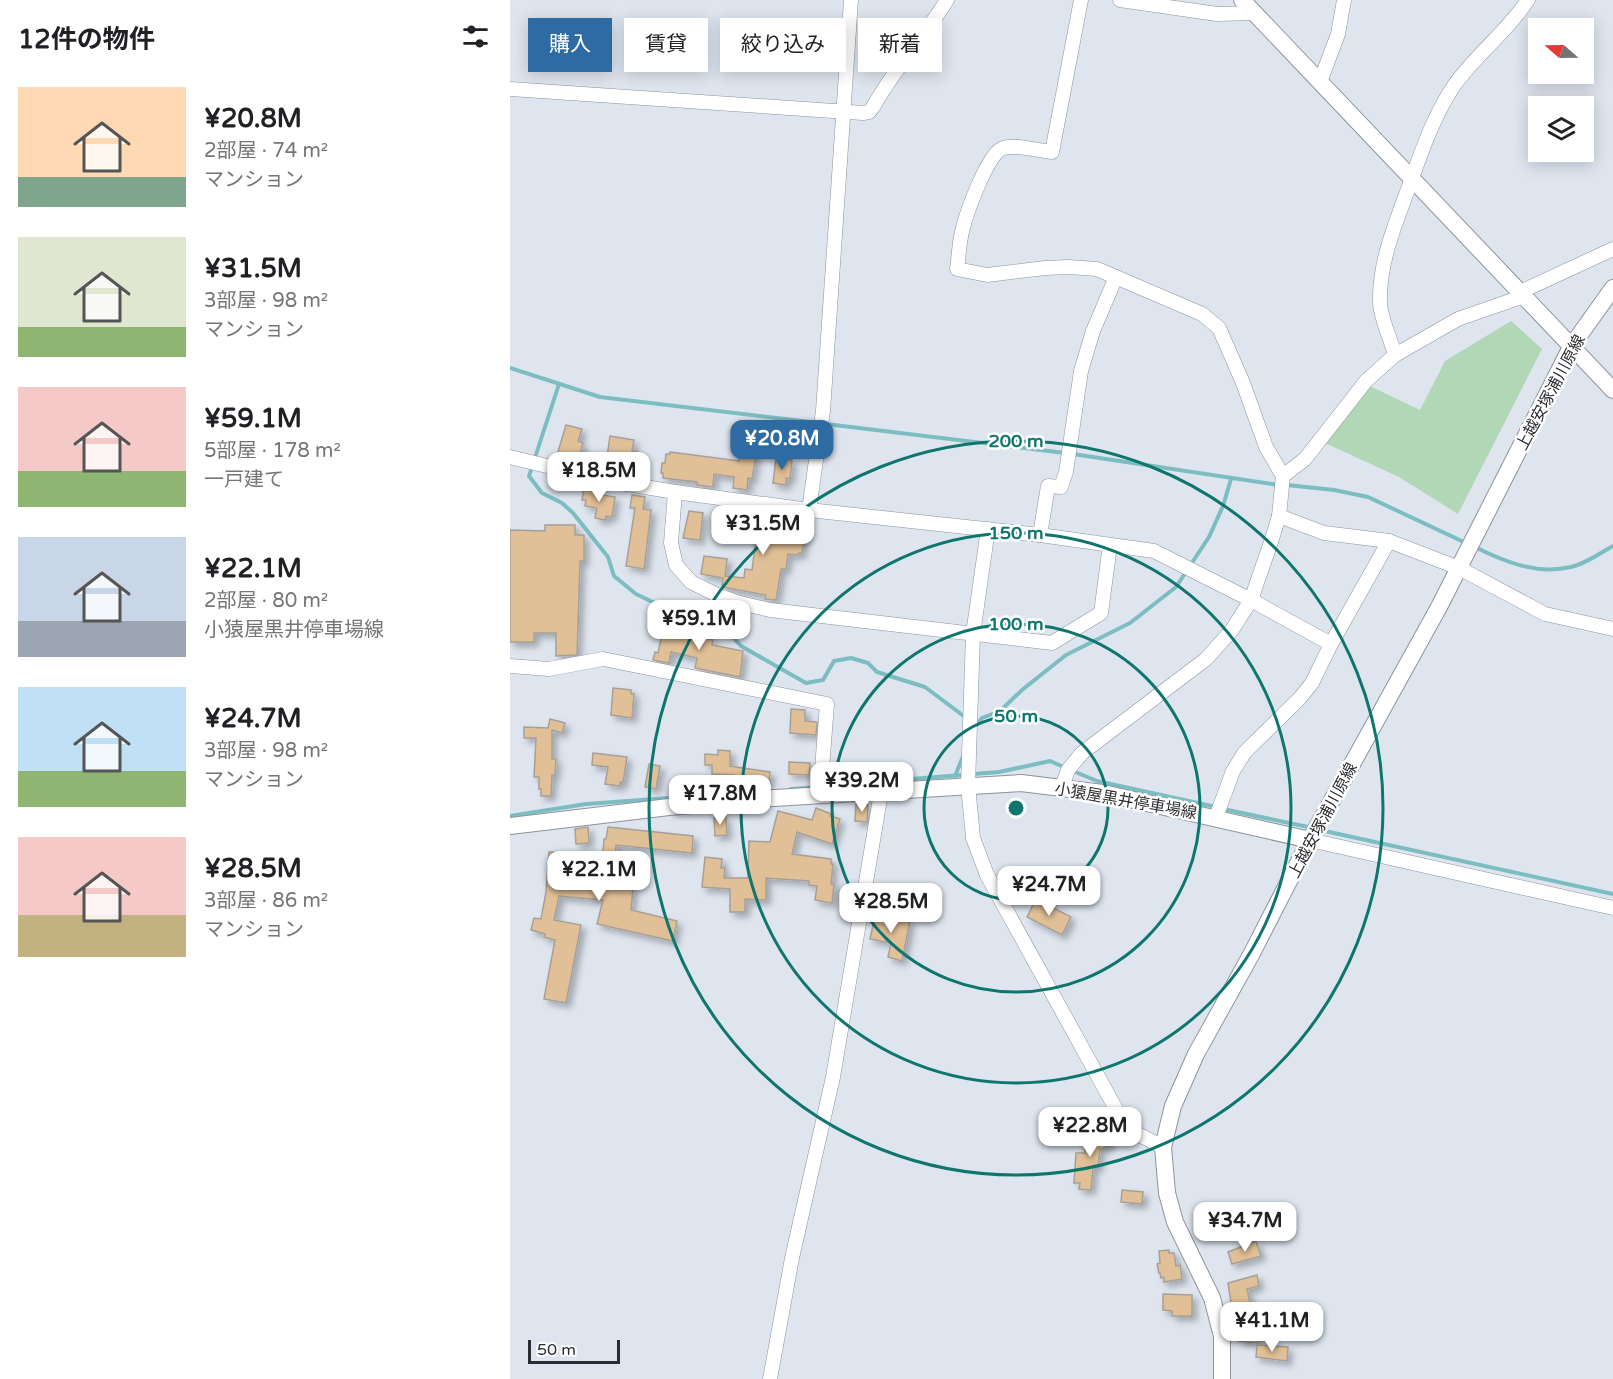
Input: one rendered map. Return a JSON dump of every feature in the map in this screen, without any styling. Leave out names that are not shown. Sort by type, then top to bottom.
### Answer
[{"type":"main road","points":[[1242,0],[1613,390]]},
{"type":"main road","name":"上越安塚浦川原線","points":[[1221,1379],[1222,1336],[1212,1298],[1175,1222],[1167,1193],[1163,1147],[1173,1106],[1187,1072],[1310,840],[1459,568],[1571,347],[1613,288]]},
{"type":"main road","name":"小猿屋黒井停車場線","points":[[510,826],[669,807],[1021,783],[1103,793],[1310,840]]},
{"type":"street","points":[[809,510],[823,411],[851,0]]},
{"type":"street","points":[[510,89],[869,112],[896,69],[926,32],[947,0]]},
{"type":"street","points":[[1062,787],[1068,770],[1082,753],[1206,659],[1232,630],[1251,600],[1279,516],[1283,476],[1266,447],[1243,383],[1219,328],[1202,314],[1097,269],[1070,267],[987,275],[957,270],[963,228],[994,154],[1002,148],[1014,146],[1052,152],[1081,0]]},
{"type":"street","points":[[1120,0],[1217,14],[1254,13]]},
{"type":"street","points":[[1320,82],[1338,34],[1344,0]]},
{"type":"street","points":[[1395,355],[1379,305],[1382,273],[1391,236],[1412,177],[1430,130],[1454,86],[1515,18],[1528,0]]},
{"type":"street","points":[[1283,476],[1305,459],[1366,381],[1395,355],[1458,319],[1522,294],[1613,249]]},
{"type":"street","points":[[1040,535],[1048,486],[1061,487],[1066,472],[1081,371],[1093,331],[1116,277]]},
{"type":"street","points":[[510,457],[609,481],[675,492],[809,510],[1040,535],[1154,551],[1251,600],[1331,645]]},
{"type":"street","points":[[675,492],[671,543],[676,565],[691,582],[717,595],[770,610],[1052,643],[1077,630],[1101,613],[1110,545]]},
{"type":"street","points":[[1279,516],[1324,533],[1389,541],[1459,568],[1545,614],[1613,629]]},
{"type":"street","points":[[988,530],[974,634],[968,785],[973,838],[987,874],[1122,1120],[1130,1130],[1163,1147]]},
{"type":"street","points":[[1216,817],[1233,771],[1245,752],[1300,698],[1312,682],[1389,541]]},
{"type":"street","points":[[510,666],[549,669],[603,659],[827,704],[820,795]]},
{"type":"street","points":[[770,1379],[792,1258],[835,1068],[881,793]]},
{"type":"street","points":[[1310,840],[1613,908]]},
{"type":"green space","points":[[1511,321],[1542,349],[1458,514],[1399,477],[1325,443],[1370,386],[1420,410],[1445,361]]},
{"type":"building","points":[[566,425],[582,429],[578,441],[583,443],[579,458],[558,452]]},
{"type":"building","points":[[610,436],[634,440],[632,451],[638,452],[636,462],[631,461],[630,468],[606,464]]},
{"type":"building","points":[[670,452],[739,461],[740,452],[756,454],[752,479],[748,478],[747,490],[733,488],[734,477],[714,474],[713,487],[697,485],[697,482],[663,478],[662,463],[665,463],[666,454]]},
{"type":"building","points":[[776,458],[792,460],[790,479],[786,478],[786,485],[773,483]]},
{"type":"building","points":[[584,486],[597,488],[596,494],[615,497],[612,517],[606,516],[605,520],[595,518],[597,508],[585,506],[586,500],[582,500]]},
{"type":"building","points":[[632,495],[645,497],[643,509],[651,510],[644,569],[626,566],[635,508],[630,508]]},
{"type":"building","points":[[689,511],[703,513],[700,540],[683,538]]},
{"type":"building","points":[[753,512],[790,517],[790,522],[796,523],[796,526],[805,527],[802,553],[788,554],[786,569],[781,569],[776,600],[765,599],[766,595],[722,587],[723,578],[701,574],[704,556],[727,559],[725,576],[744,578],[745,569],[752,570],[756,540],[749,539]]},
{"type":"building","points":[[545,525],[575,525],[575,535],[584,535],[584,561],[580,561],[577,655],[556,656],[556,633],[534,633],[534,642],[510,642],[510,530],[545,531]]},
{"type":"building","points":[[664,624],[704,633],[703,637],[713,640],[712,645],[743,651],[740,677],[695,668],[697,658],[671,652],[669,663],[653,660],[655,652],[658,653]]},
{"type":"building","points":[[613,688],[631,690],[631,694],[634,694],[632,718],[611,715]]},
{"type":"building","points":[[791,709],[805,710],[805,721],[817,722],[816,735],[790,733]]},
{"type":"building","points":[[550,719],[565,723],[562,733],[552,730],[552,759],[556,759],[555,775],[552,775],[551,796],[541,796],[539,777],[534,777],[536,738],[524,738],[524,727],[548,728]]},
{"type":"building","points":[[718,750],[730,751],[730,766],[770,772],[769,782],[750,780],[749,786],[733,783],[734,775],[712,774],[712,765],[705,765],[705,754],[718,755]]},
{"type":"building","points":[[593,753],[627,757],[623,782],[620,782],[620,786],[605,784],[608,767],[592,765]]},
{"type":"building","points":[[789,762],[810,763],[809,775],[789,774]]},
{"type":"building","points":[[649,764],[660,766],[656,789],[645,787]]},
{"type":"building","points":[[856,804],[868,805],[867,822],[855,821]]},
{"type":"building","points":[[816,808],[840,819],[832,844],[797,832],[792,854],[831,859],[831,864],[833,864],[831,884],[834,884],[832,903],[815,900],[817,886],[809,885],[809,881],[766,878],[766,900],[745,899],[745,912],[730,912],[730,889],[702,887],[705,857],[722,859],[721,868],[725,868],[724,878],[748,878],[749,841],[770,842],[778,811],[812,820]]},
{"type":"building","points":[[726,817],[727,835],[715,836],[714,818]]},
{"type":"building","points":[[588,827],[589,843],[576,844],[575,829]]},
{"type":"building","points":[[608,827],[693,836],[692,853],[616,845],[613,879],[621,880],[620,886],[633,888],[631,910],[677,921],[673,941],[597,924],[603,900],[559,896],[554,920],[581,925],[566,1003],[544,999],[555,940],[531,930],[534,918],[541,919],[549,852],[568,853],[566,874],[601,877],[604,839],[606,839]]},
{"type":"building","points":[[1036,899],[1071,917],[1062,935],[1027,917]]},
{"type":"building","points":[[881,914],[910,921],[902,961],[888,957],[891,943],[870,939],[875,916],[881,917]]},
{"type":"building","points":[[1109,1129],[1110,1145],[1100,1149],[1098,1167],[1093,1167],[1091,1190],[1079,1189],[1080,1183],[1074,1183],[1076,1153],[1085,1153],[1084,1136],[1094,1135],[1094,1130]]},
{"type":"building","points":[[1122,1190],[1143,1192],[1142,1204],[1121,1202]]},
{"type":"building","points":[[1256,1241],[1261,1256],[1232,1264],[1228,1252]]},
{"type":"building","points":[[1169,1250],[1169,1253],[1174,1253],[1176,1266],[1180,1265],[1182,1279],[1164,1282],[1164,1277],[1161,1278],[1157,1264],[1160,1263],[1159,1251]]},
{"type":"building","points":[[1257,1275],[1259,1286],[1247,1289],[1254,1320],[1261,1320],[1258,1343],[1238,1341],[1241,1307],[1232,1309],[1228,1283]]},
{"type":"building","points":[[1163,1294],[1192,1295],[1192,1316],[1172,1316],[1172,1311],[1163,1310]]},
{"type":"building","points":[[1257,1345],[1288,1347],[1287,1361],[1256,1357]]},
{"type":"waterway","points":[[510,368],[600,397],[818,423]]},
{"type":"waterway","points":[[559,384],[529,476],[542,493],[562,503],[573,513],[608,557],[614,576],[636,594],[663,607],[709,615],[719,622],[741,646],[806,683],[823,680],[834,661],[851,658],[868,663],[877,672],[925,687],[965,717]]},
{"type":"waterway","points":[[826,424],[1065,453]]},
{"type":"waterway","points":[[1073,454],[1279,485]]},
{"type":"waterway","points":[[974,728],[982,718],[1000,711],[1066,655],[1130,623],[1176,587],[1209,537],[1223,506],[1231,479]]},
{"type":"waterway","points":[[1287,485],[1334,490],[1368,497],[1466,543]]},
{"type":"waterway","points":[[1475,547],[1522,566],[1558,569],[1576,566],[1613,546]]},
{"type":"waterway","points":[[955,776],[964,754]]},
{"type":"waterway","points":[[824,786],[999,772],[1050,761],[1066,768]]},
{"type":"waterway","points":[[1073,771],[1097,781],[1216,807]]},
{"type":"waterway","points":[[791,789],[817,787]]},
{"type":"waterway","points":[[510,816],[586,804],[724,794]]},
{"type":"waterway","points":[[1223,809],[1313,828]]},
{"type":"waterway","points":[[1320,830],[1613,894]]}]
